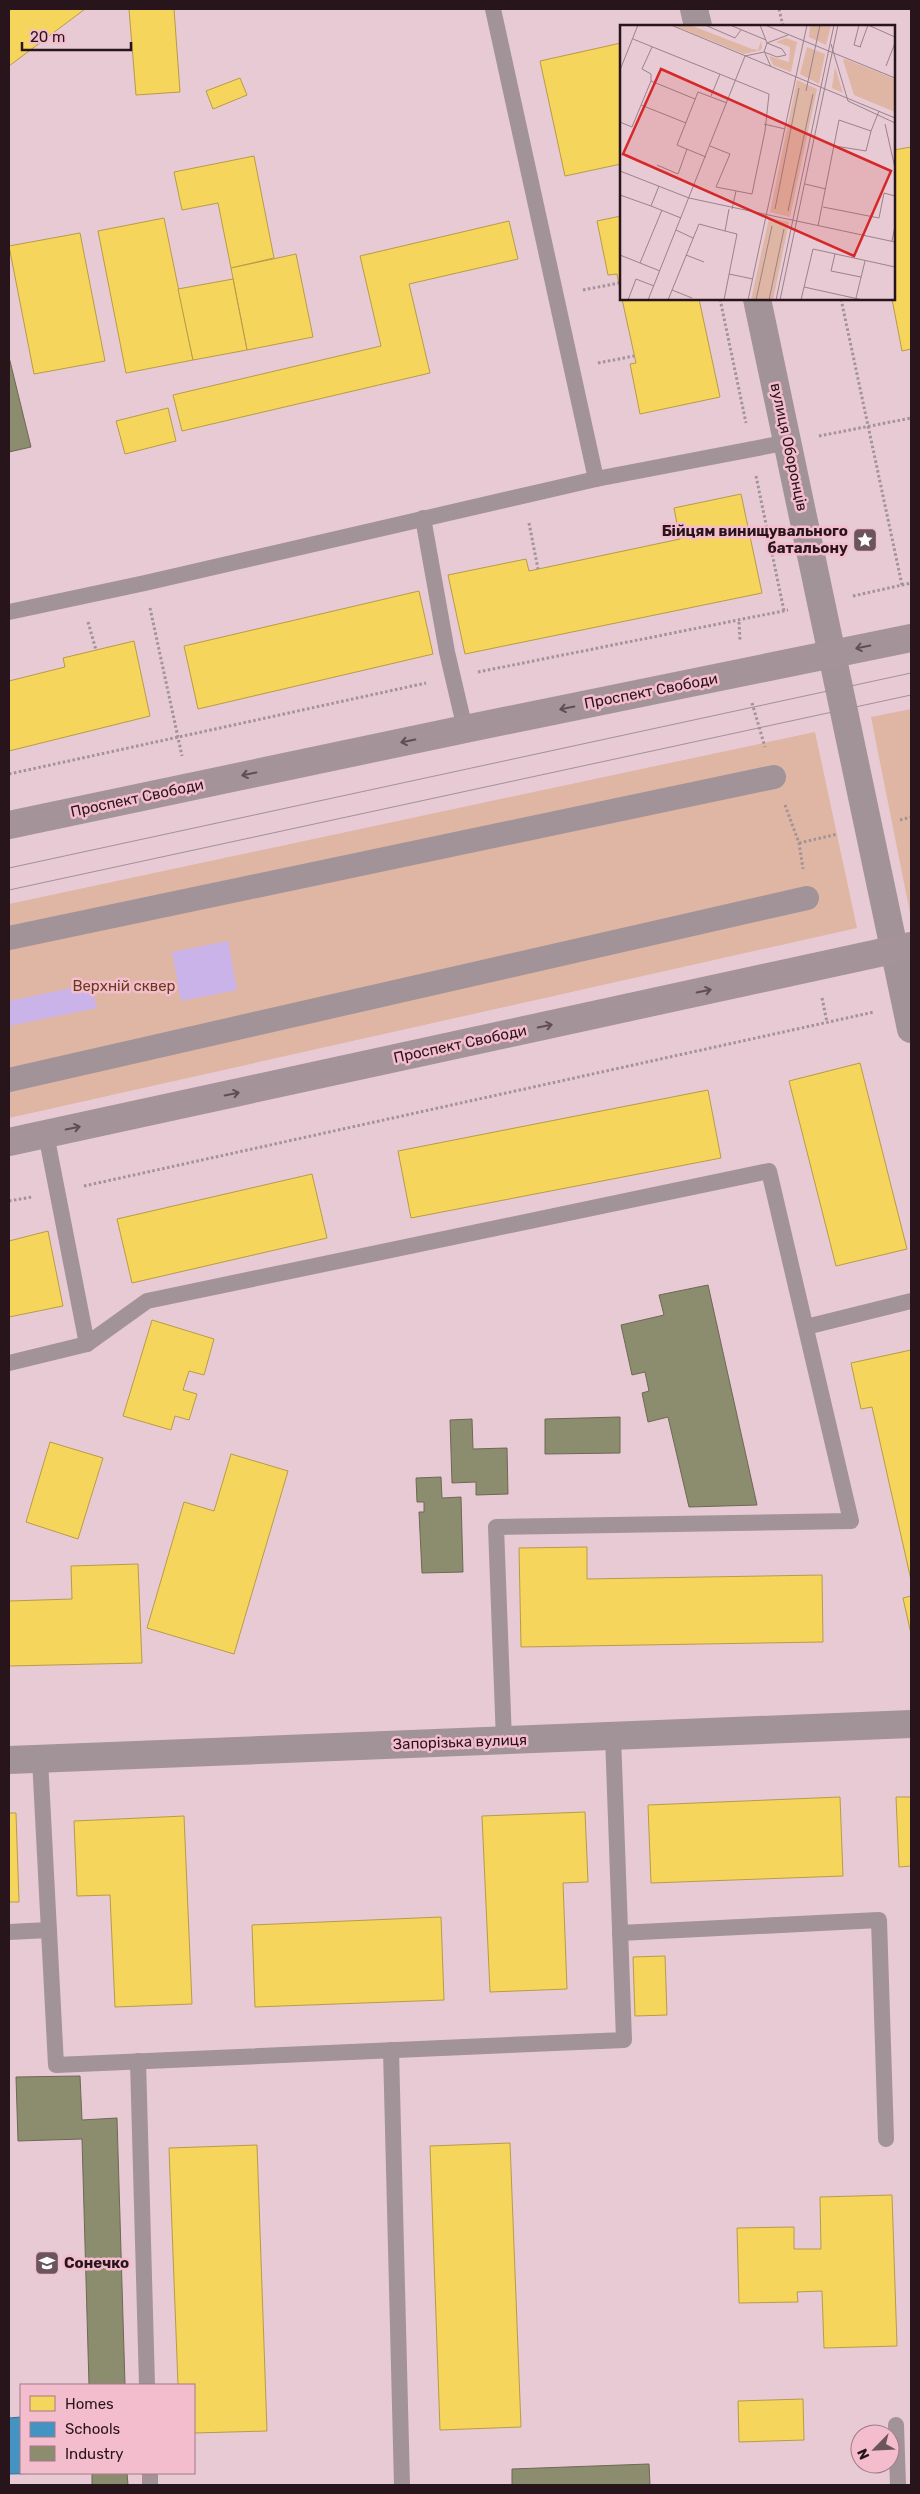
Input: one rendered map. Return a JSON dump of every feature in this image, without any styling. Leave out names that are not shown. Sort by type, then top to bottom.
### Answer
[{"type":"main road","name":"Проспект Свободи","points":[[9,825],[911,638]]},
{"type":"main road","name":"Проспект Свободи","points":[[9,1142],[902,948]]},
{"type":"street","points":[[694,9],[698,25]]},
{"type":"street","name":"вулиця Оборонців","points":[[757,300],[789,442],[831,654],[902,948],[908,1017]]},
{"type":"street","points":[[9,938],[774,777]]},
{"type":"street","points":[[9,1080],[807,898]]},
{"type":"street","name":"Запорізька вулиця","points":[[9,1760],[911,1724]]},
{"type":"lane","points":[[493,9],[596,479]]},
{"type":"lane","points":[[9,612],[145,583],[596,479],[789,442]]},
{"type":"lane","points":[[422,518],[447,652],[465,729]]},
{"type":"lane","points":[[46,1134],[87,1344]]},
{"type":"lane","points":[[9,1363],[87,1344],[147,1301],[769,1171],[851,1521],[496,1527],[504,1741]]},
{"type":"lane","points":[[806,1327],[911,1301]]},
{"type":"lane","points":[[40,1759],[56,2065],[624,2040],[613,1736]]},
{"type":"lane","points":[[620,1933],[880,1920],[886,2140]]},
{"type":"lane","points":[[9,1932],[49,1930]]},
{"type":"lane","points":[[391,2050],[402,2485]]},
{"type":"lane","points":[[138,2061],[147,2384]]},
{"type":"path","points":[[779,9],[783,25]]},
{"type":"path","points":[[556,296],[619,283]]},
{"type":"path","points":[[841,300],[902,585],[911,584]]},
{"type":"path","points":[[572,368],[634,356]]},
{"type":"path","points":[[789,442],[911,418]]},
{"type":"path","points":[[524,496],[538,569]]},
{"type":"path","points":[[145,583],[188,787]]},
{"type":"path","points":[[738,622],[744,672],[774,777],[799,843],[807,898]]},
{"type":"path","points":[[816,967],[828,1022]]},
{"type":"path","points":[[9,1201],[828,1022],[908,1017]]},
{"type":"green space","points":[[911,709],[911,918],[871,717]]},
{"type":"green space","name":"Верхній сквер","points":[[815,732],[857,928],[9,1118],[9,904]]},
{"type":"shaded area","points":[[228,941],[237,990],[181,1001],[172,952]]},
{"type":"shaded area","points":[[91,984],[97,1008],[9,1026],[9,1001]]},
{"type":"building: Homes","points":[[9,9],[85,9],[9,66]]},
{"type":"building: Homes","points":[[129,9],[174,9],[180,92],[136,95]]},
{"type":"building: Homes","points":[[620,43],[620,164],[565,176],[540,61]]},
{"type":"building: Homes","points":[[240,78],[247,95],[213,109],[206,91]]},
{"type":"building: Homes","points":[[911,147],[911,349],[902,351],[892,300],[895,300],[895,150]]},
{"type":"building: Homes","points":[[254,156],[274,258],[231,268],[218,203],[182,210],[174,172]]},
{"type":"building: Homes","points":[[620,216],[620,290],[617,274],[608,275],[597,221]]},
{"type":"building: Homes","points":[[164,218],[193,360],[126,373],[98,231]]},
{"type":"building: Homes","points":[[509,221],[518,259],[409,284],[430,373],[182,431],[173,395],[381,346],[360,256]]},
{"type":"building: Homes","points":[[80,233],[105,361],[34,374],[9,246]]},
{"type":"building: Homes","points":[[296,254],[313,337],[247,350],[231,268]]},
{"type":"building: Homes","points":[[233,279],[247,350],[193,360],[178,289]]},
{"type":"building: Homes","points":[[622,300],[699,300],[720,397],[640,414],[630,364],[636,363]]},
{"type":"building: Homes","points":[[168,408],[176,441],[125,454],[116,421]]},
{"type":"building: Homes","points":[[741,494],[762,593],[465,654],[448,575],[526,559],[529,571],[680,539],[674,508]]},
{"type":"building: Homes","points":[[419,591],[433,654],[198,709],[184,646]]},
{"type":"building: Homes","points":[[134,641],[150,716],[9,751],[9,681],[65,667],[63,658]]},
{"type":"building: Homes","points":[[860,1063],[907,1249],[836,1266],[789,1081]]},
{"type":"building: Homes","points":[[708,1090],[721,1158],[411,1218],[398,1151]]},
{"type":"building: Homes","points":[[312,1174],[327,1238],[132,1283],[117,1219]]},
{"type":"building: Homes","points":[[48,1231],[63,1306],[9,1317],[9,1241]]},
{"type":"building: Homes","points":[[152,1320],[214,1339],[204,1375],[189,1371],[183,1390],[197,1394],[189,1420],[175,1416],[171,1430],[123,1416]]},
{"type":"building: Homes","points":[[911,1350],[911,1580],[872,1407],[861,1409],[851,1363]]},
{"type":"building: Homes","points":[[50,1442],[103,1458],[78,1539],[26,1522]]},
{"type":"building: Homes","points":[[231,1454],[288,1471],[234,1654],[147,1628],[184,1502],[214,1511]]},
{"type":"building: Homes","points":[[587,1547],[587,1579],[822,1575],[823,1642],[521,1647],[519,1548]]},
{"type":"building: Homes","points":[[138,1564],[142,1663],[9,1666],[9,1601],[72,1599],[71,1566]]},
{"type":"building: Homes","points":[[911,1596],[911,1634],[903,1598]]},
{"type":"building: Homes","points":[[840,1797],[843,1876],[651,1883],[648,1805]]},
{"type":"building: Homes","points":[[896,1797],[911,1797],[911,1866],[899,1867]]},
{"type":"building: Homes","points":[[585,1812],[588,1882],[563,1883],[567,1989],[490,1992],[482,1816]]},
{"type":"building: Homes","points":[[9,1813],[16,1813],[19,1902],[9,1902]]},
{"type":"building: Homes","points":[[184,1816],[192,2004],[115,2007],[110,1895],[77,1896],[74,1821]]},
{"type":"building: Homes","points":[[441,1917],[444,2000],[255,2007],[252,1925]]},
{"type":"building: Homes","points":[[665,1956],[667,2015],[635,2016],[633,1957]]},
{"type":"building: Homes","points":[[510,2143],[521,2427],[440,2430],[430,2146]]},
{"type":"building: Homes","points":[[257,2145],[267,2431],[195,2433],[195,2384],[178,2384],[169,2148]]},
{"type":"building: Homes","points":[[892,2195],[897,2346],[824,2348],[822,2291],[797,2292],[798,2302],[739,2303],[737,2228],[794,2227],[794,2249],[821,2249],[820,2197]]},
{"type":"building: Homes","points":[[803,2399],[804,2440],[739,2442],[738,2401]]},
{"type":"building: Schools","points":[[20,2417],[20,2474],[9,2474],[9,2418]]},
{"type":"building: Industry","points":[[9,357],[31,447],[9,452]]},
{"type":"building: Industry","points":[[708,1285],[757,1505],[689,1507],[668,1417],[648,1422],[642,1393],[649,1391],[645,1372],[632,1375],[621,1325],[664,1315],[659,1295]]},
{"type":"building: Industry","points":[[620,1417],[620,1453],[545,1454],[545,1419]]},
{"type":"building: Industry","points":[[472,1419],[473,1449],[507,1448],[508,1494],[476,1495],[476,1482],[452,1483],[450,1420]]},
{"type":"building: Industry","points":[[441,1477],[442,1498],[461,1497],[463,1572],[422,1573],[419,1512],[424,1512],[424,1502],[417,1502],[416,1478]]},
{"type":"building: Industry","points":[[80,2076],[82,2120],[117,2118],[125,2384],[89,2384],[82,2139],[18,2141],[16,2077]]},
{"type":"building: Industry","points":[[649,2464],[650,2485],[512,2485],[512,2469]]},
{"type":"building: Industry","points":[[92,2474],[127,2474],[128,2485],[92,2485]]},
{"type":"tram line","points":[[9,868],[911,673]]},
{"type":"tram line","points":[[9,890],[911,695]]},
{"type":"place","name":"Бійцям винищувального батальону","points":[[865,540]]},
{"type":"place","name":"Сонечко","points":[[47,2263]]}]
